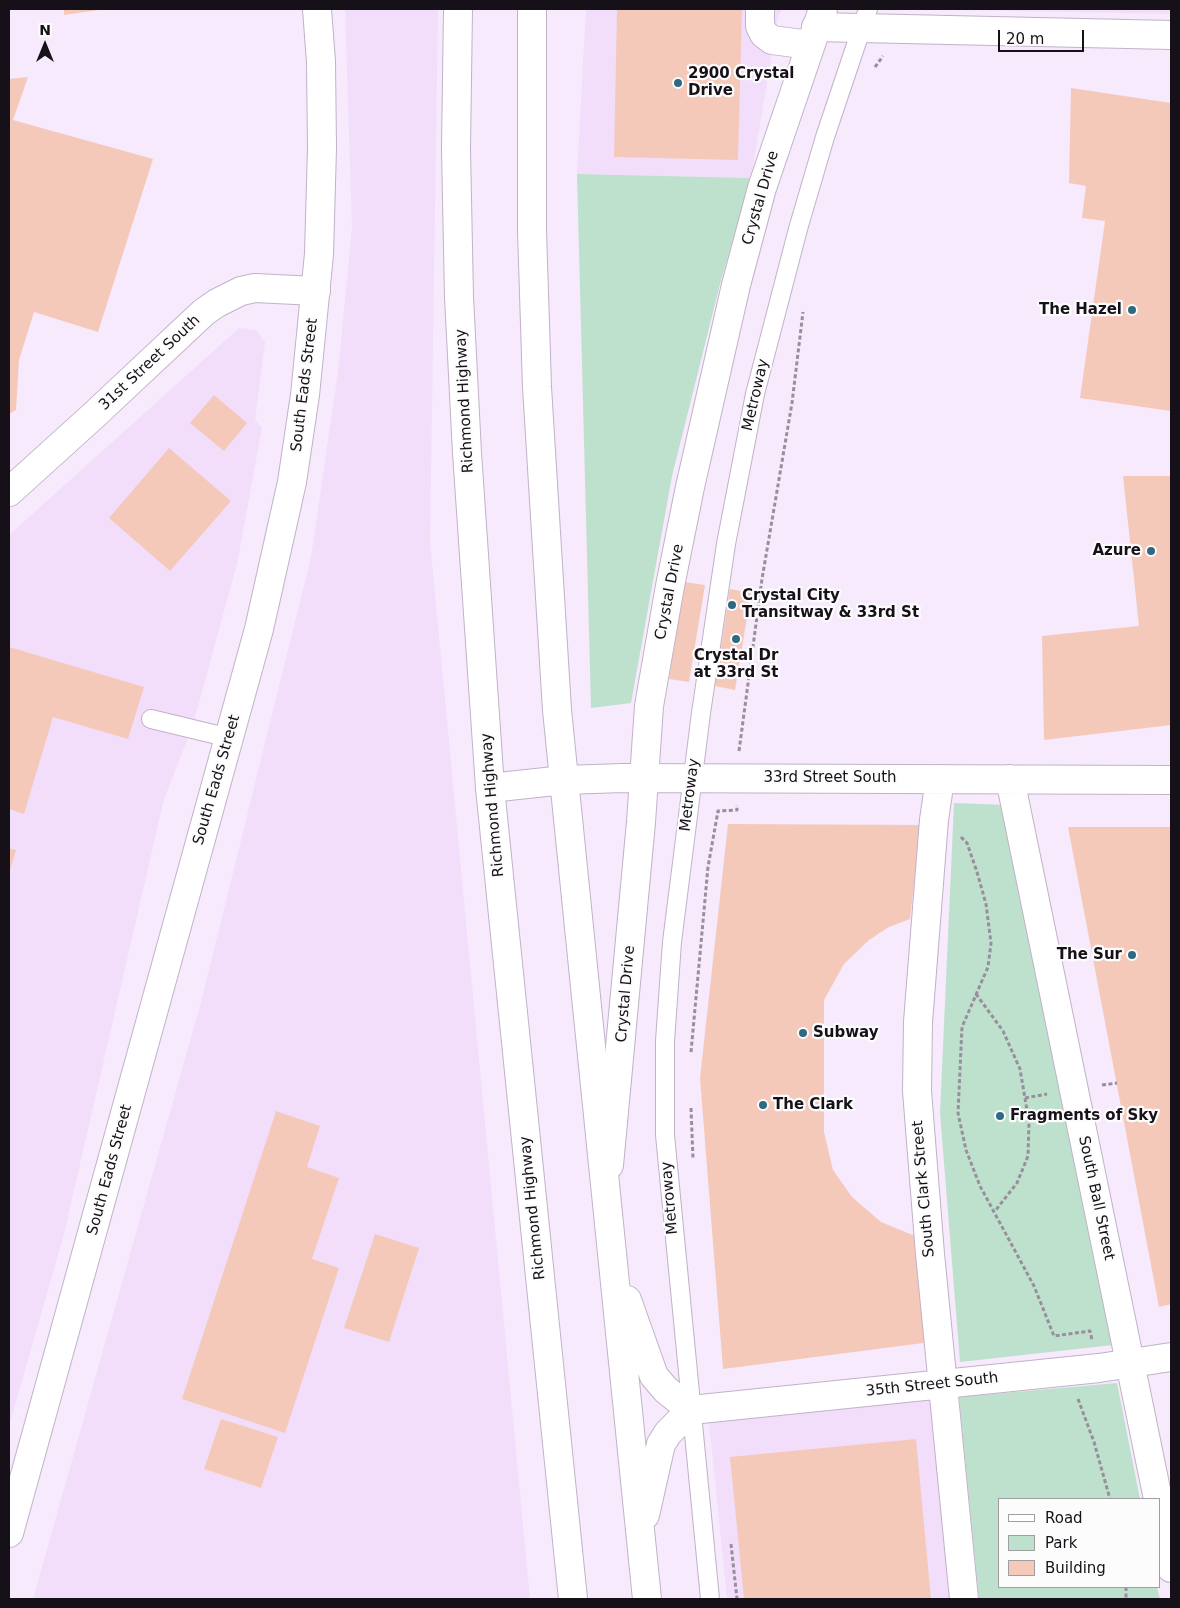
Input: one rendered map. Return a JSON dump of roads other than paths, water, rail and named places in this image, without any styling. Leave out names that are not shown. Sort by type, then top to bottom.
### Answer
[{"type":"main road","name":"South Eads Street","points":[[9,1534],[230,738],[272,580],[292,482],[305,395],[316,291],[322,148],[321,62],[317,9]]},
{"type":"main road","name":"Richmond Highway","points":[[458,9],[456,149],[459,297],[490,788],[573,1599]]},
{"type":"main road","points":[[532,9],[532,231],[537,387],[546,548],[564,780],[647,1599]]},
{"type":"main road","points":[[760,9],[760,26],[764,34],[772,40],[816,27],[864,19],[1171,35]]},
{"type":"main road","name":"Crystal Drive","points":[[606,1192],[619,1077],[645,778],[649,706],[690,487],[736,285],[762,188],[816,27]]},
{"type":"main road","name":"31st Street South","points":[[9,492],[216,303],[241,291],[255,288],[316,291]]},
{"type":"main road","name":"33rd Street South","points":[[490,788],[564,780],[645,778],[1171,780]]},
{"type":"main road","name":"South Clark Street","points":[[940,778],[934,820],[918,1022],[918,1132],[964,1599]]},
{"type":"main road","name":"South Ball Street","points":[[1010,778],[1158,1498]]},
{"type":"main road","points":[[612,1258],[654,1376],[666,1390],[691,1410],[668,1433],[661,1444],[640,1538]]},
{"type":"main road","name":"35th Street South","points":[[691,1410],[1100,1368],[1171,1357]]},
{"type":"main road","points":[[1160,1510],[1171,1568]]},
{"type":"lane","name":"Metroway","points":[[710,1599],[668,1177],[664,1087],[672,942],[692,778],[726,544],[755,394],[798,229],[864,19]]},
{"type":"lane","points":[[152,719],[230,738]]},
{"type":"place","name":"2900 Crystal Drive","points":[[678,83]]},
{"type":"place","name":"The Hazel","points":[[1132,310]]},
{"type":"place","name":"Azure","points":[[1151,551]]},
{"type":"place","name":"Crystal City Transitway & 33rd St","points":[[732,605]]},
{"type":"place","name":"Crystal Dr at 33rd St","points":[[736,639]]},
{"type":"place","name":"The Sur","points":[[1132,955]]},
{"type":"place","name":"Subway","points":[[803,1033]]},
{"type":"place","name":"The Clark","points":[[763,1105]]},
{"type":"place","name":"Fragments of Sky","points":[[1000,1116]]}]
